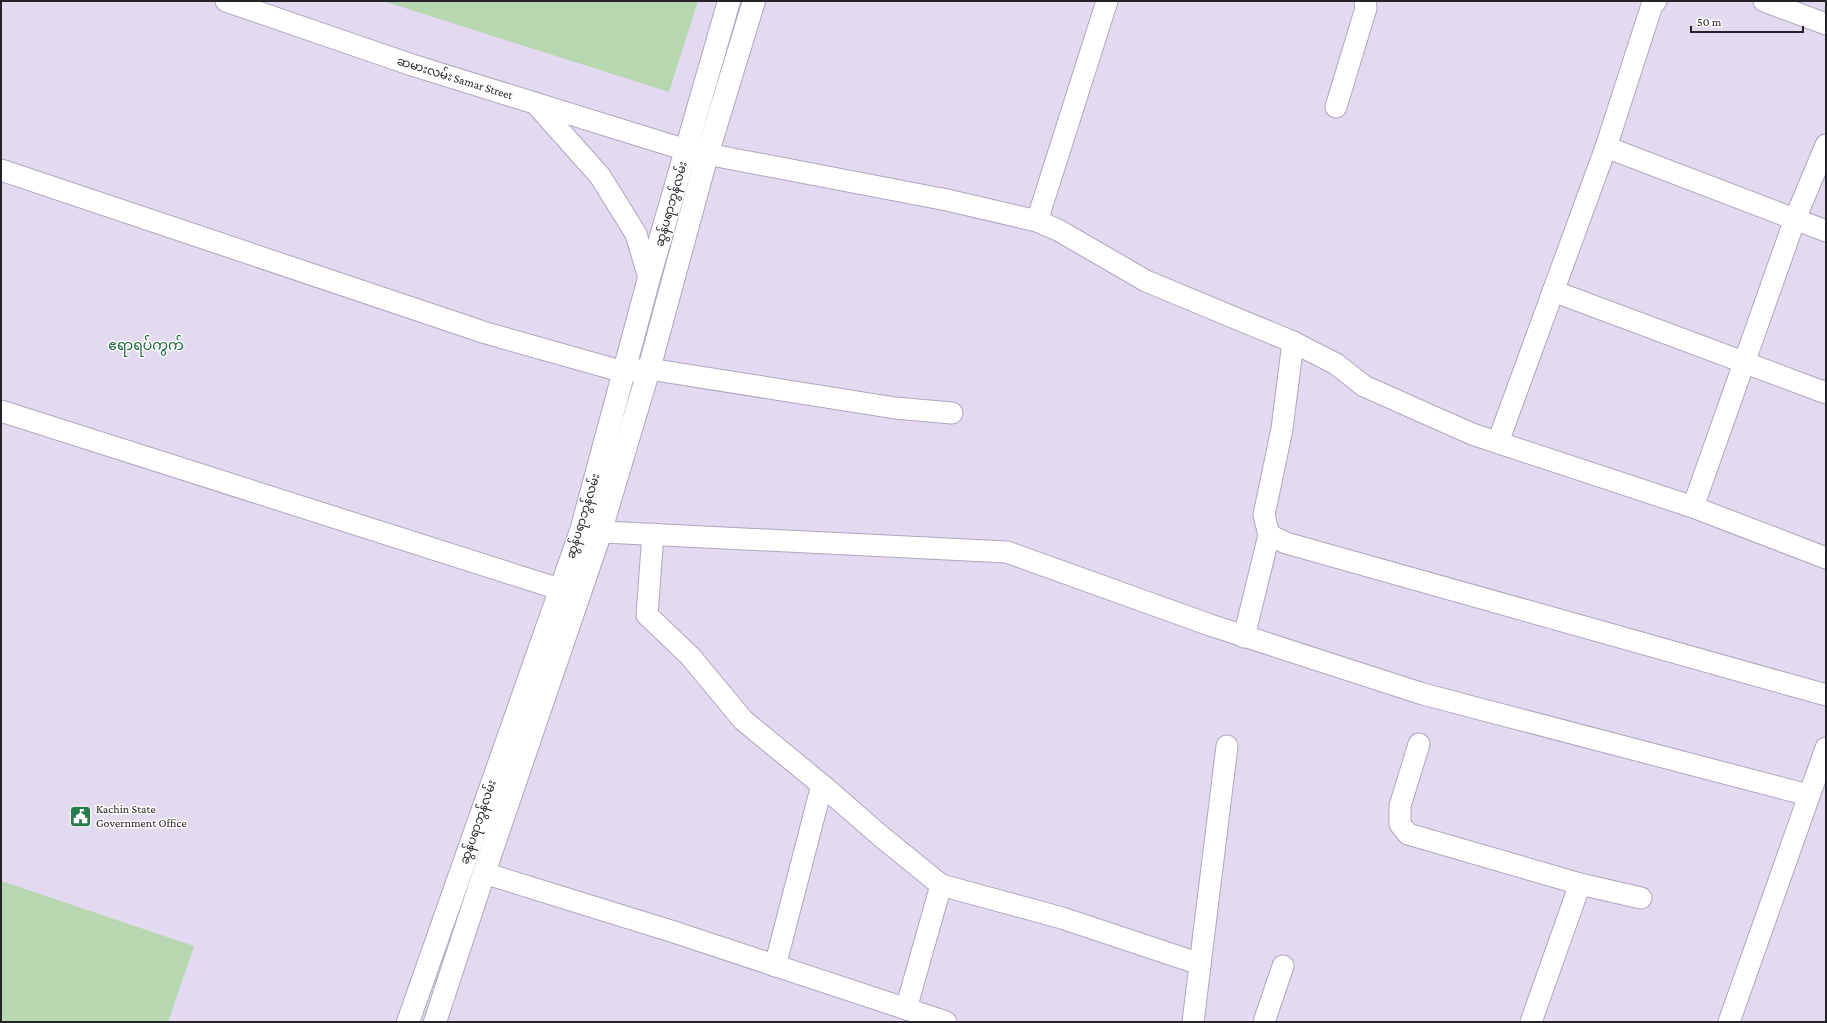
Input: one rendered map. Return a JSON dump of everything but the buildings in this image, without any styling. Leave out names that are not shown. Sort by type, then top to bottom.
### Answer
[{"type":"highway","name":"ဆွန်ပရာဘွန်လမ်း","points":[[408,1022],[559,589],[591,531],[624,372],[649,278],[729,1]]},
{"type":"highway","name":"ဆွန်ပရာဘွန်လမ်း","points":[[435,1022],[484,873],[591,531],[649,369],[707,155],[754,1]]},
{"type":"street","name":"ဆမားလမ်း Samar Street","points":[[226,1],[412,65],[686,150],[947,200],[1037,221],[1058,230],[1146,281],[1293,342],[1336,364],[1364,386],[1472,434],[1693,507],[1826,558]]},
{"type":"street","points":[[1037,221],[1107,1]]},
{"type":"street","points":[[1336,107],[1366,8],[1365,1]]},
{"type":"street","points":[[1498,442],[1606,147],[1652,5],[1656,1]]},
{"type":"street","points":[[1764,1],[1826,24]]},
{"type":"street","points":[[534,102],[600,176],[636,234],[649,278]]},
{"type":"street","points":[[1693,507],[1743,362],[1795,219],[1826,145]]},
{"type":"street","points":[[1606,147],[1826,231]]},
{"type":"street","points":[[1,170],[486,333],[624,372],[649,369],[895,408],[952,413]]},
{"type":"street","points":[[1553,291],[1826,393]]},
{"type":"street","points":[[1244,636],[1269,535],[1264,515],[1282,429],[1293,342]]},
{"type":"street","points":[[1,411],[559,589]]},
{"type":"street","points":[[591,531],[1006,552],[1244,636],[1423,694],[1808,795]]},
{"type":"street","points":[[653,534],[647,615],[690,656],[743,720],[822,784],[883,838],[941,885],[1062,918],[1200,964]]},
{"type":"street","points":[[1269,535],[1286,543],[1826,695]]},
{"type":"street","points":[[1419,744],[1400,806],[1400,824],[1408,834],[1580,884],[1641,898]]},
{"type":"street","points":[[1192,1022],[1227,746]]},
{"type":"street","points":[[1729,1022],[1808,795],[1826,748]]},
{"type":"street","points":[[775,966],[822,784]]},
{"type":"street","points":[[484,873],[775,966],[943,1022]]},
{"type":"street","points":[[1531,1022],[1580,884]]},
{"type":"street","points":[[906,1009],[941,885]]},
{"type":"street","points":[[1264,1022],[1284,966]]},
{"type":"green space","points":[[383,1],[698,1],[669,92]]},
{"type":"green space","points":[[1,881],[194,946],[168,1022],[1,1022]]},
{"type":"place","name":"Kachin State Government Office","points":[[80,816]]},
{"type":"district","name":"ဧရာရပ်ကွက်","points":[[146,345]]}]
